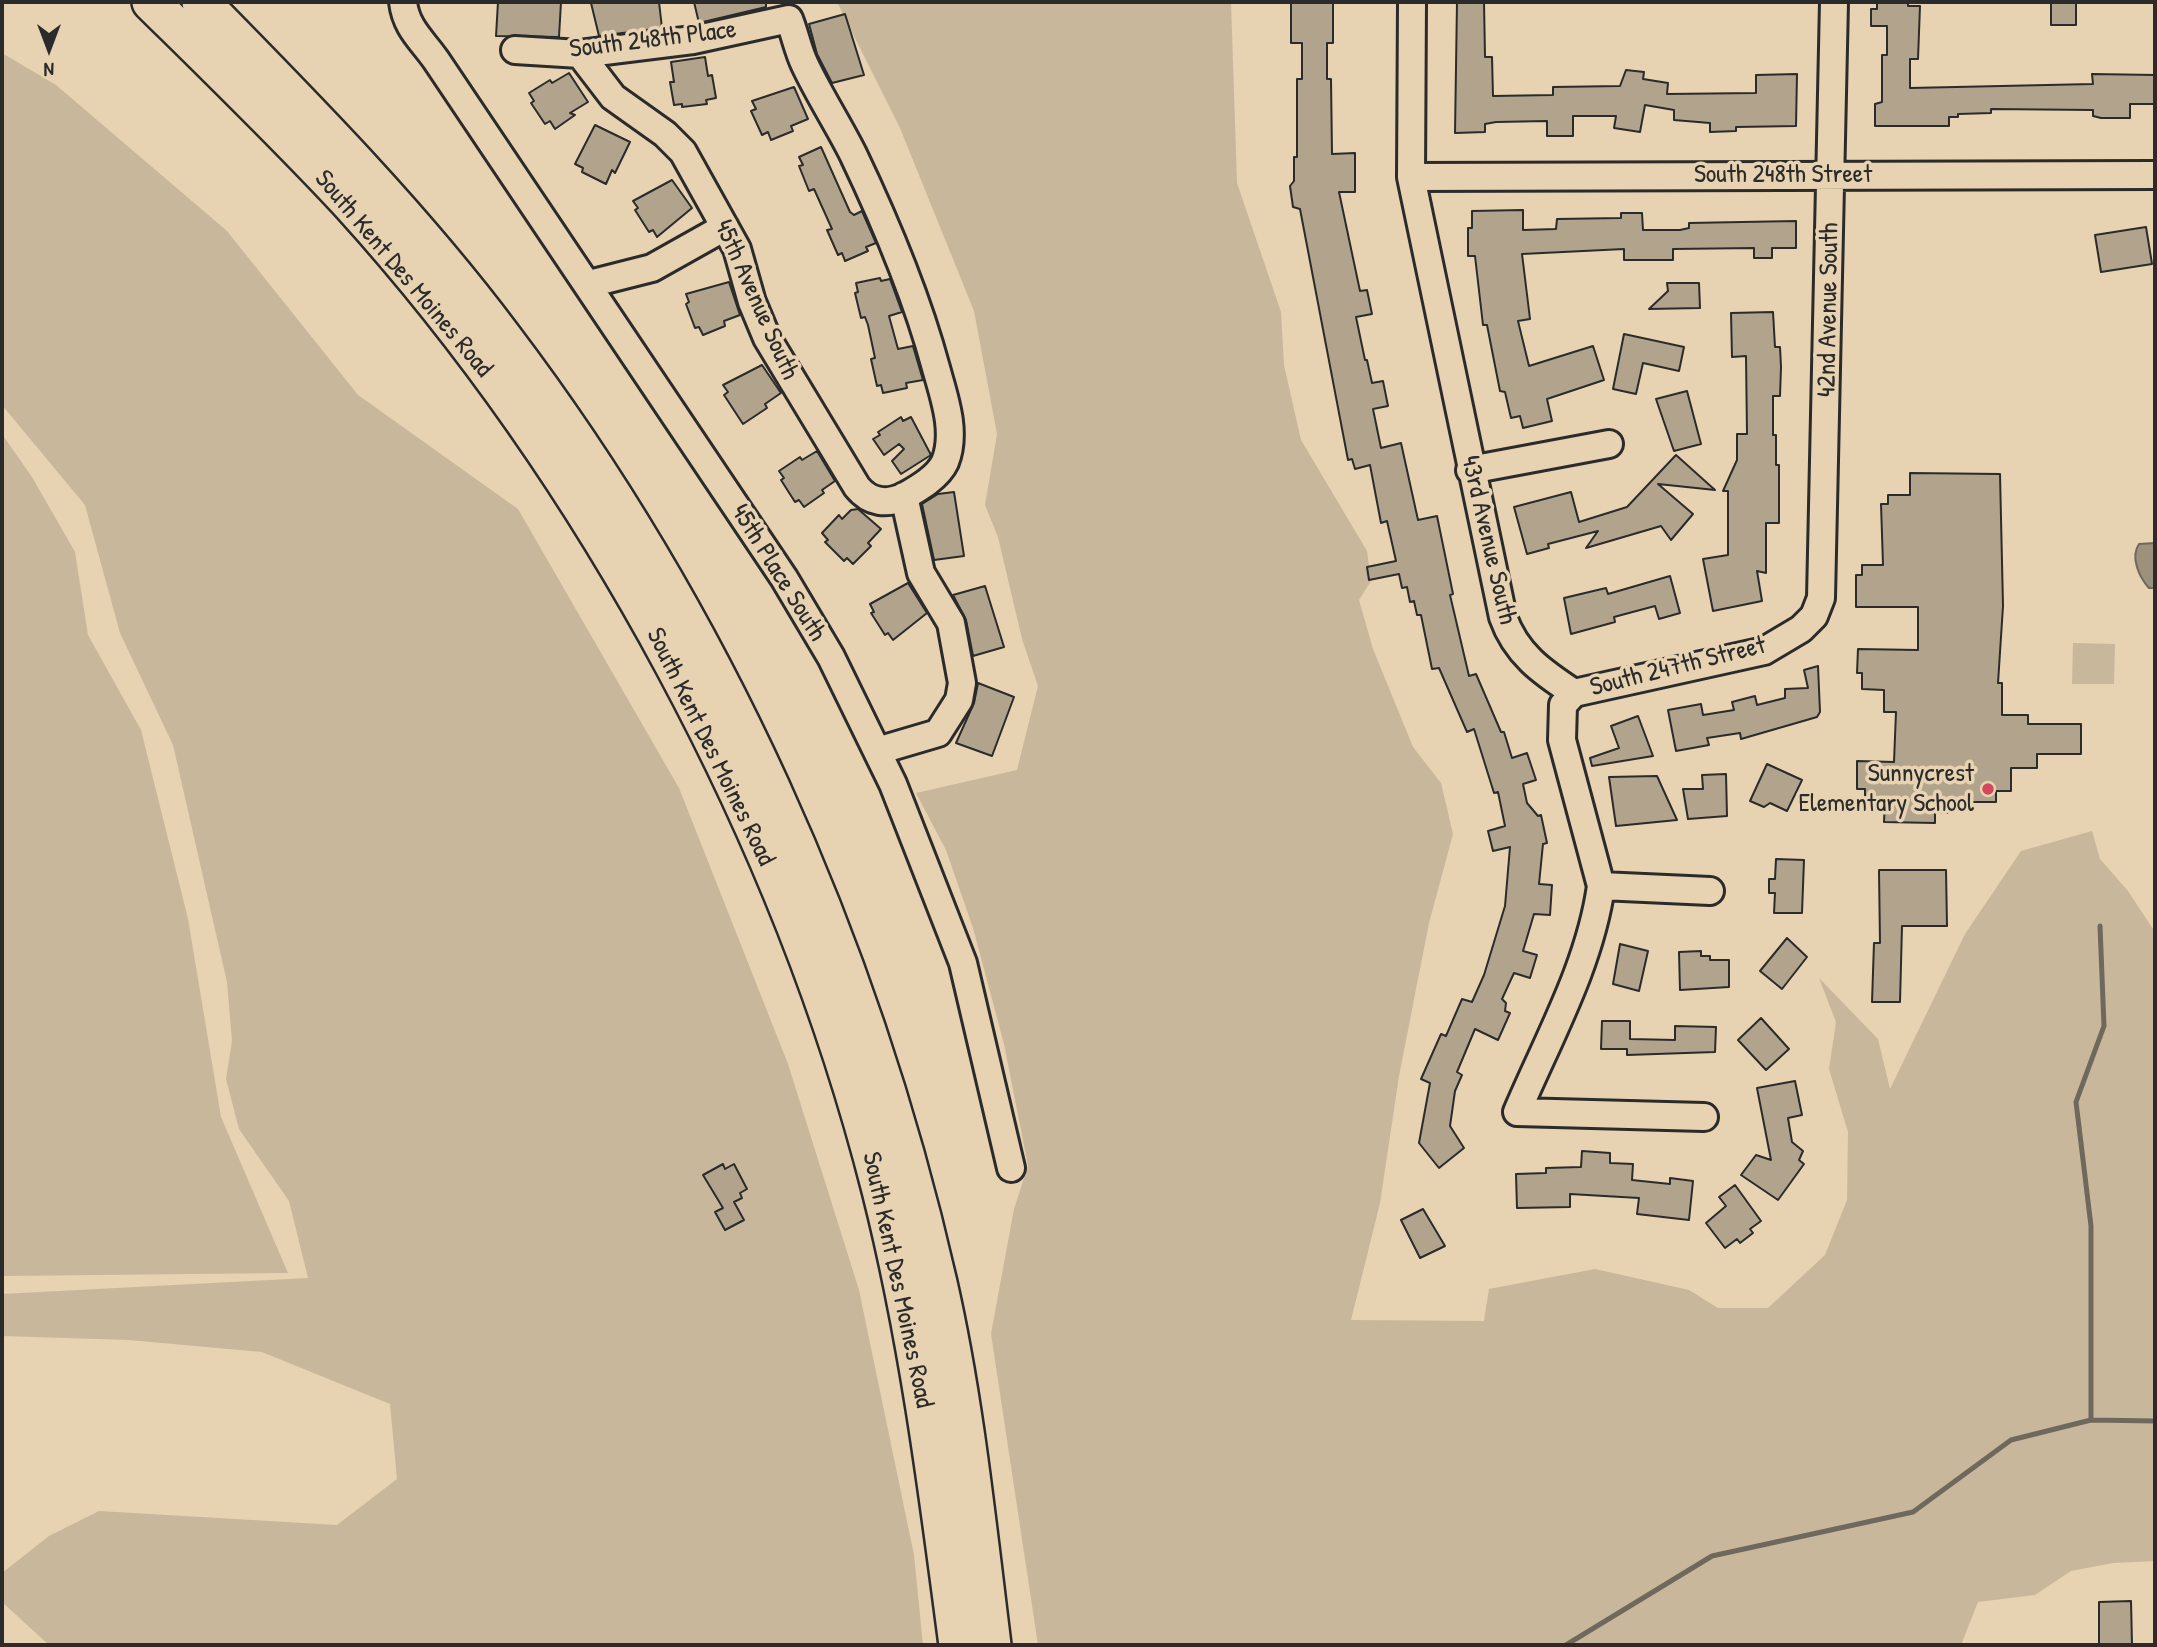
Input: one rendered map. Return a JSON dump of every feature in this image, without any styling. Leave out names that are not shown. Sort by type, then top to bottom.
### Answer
[{"type":"highway","name":"South Kent Des Moines Road","points":[[151,2],[351,204],[443,315],[496,386],[617,567],[675,669],[735,788],[810,966],[844,1065],[880,1189],[921,1380],[958,1645]]},
{"type":"highway","name":"South Kent Des Moines Road","points":[[201,2],[356,160],[457,278],[514,352],[588,457],[650,556],[752,744],[842,956],[877,1055],[906,1151],[939,1288],[963,1422],[992,1645]]},
{"type":"street","name":"45th Place South","points":[[403,2],[408,24],[421,39],[593,291],[796,597],[831,657],[877,751],[920,850],[963,963],[1011,1168]]},
{"type":"street","points":[[421,2],[421,39]]},
{"type":"street","name":"43rd Avenue South","points":[[1412,2],[1411,177],[1470,470],[1511,638],[1525,657],[1574,693]]},
{"type":"street","name":"42nd Avenue South","points":[[1814,616],[1821,598],[1824,578],[1834,2]]},
{"type":"street","name":"South 248th Place","points":[[515,50],[580,54],[693,40],[789,19]]},
{"type":"street","name":"45th Avenue South","points":[[580,54],[613,97],[665,134],[682,152],[729,235],[767,338],[848,474],[862,493],[872,499],[887,502],[904,496],[933,477],[944,463],[949,434],[946,404],[921,314],[870,188],[805,64],[789,19]]},
{"type":"street","name":"South 248th Street","points":[[1411,177],[2155,175]]},
{"type":"street","points":[[593,291],[677,274],[729,235]]},
{"type":"street","points":[[1470,470],[1609,444]]},
{"type":"street","points":[[877,751],[938,733],[959,701],[962,682],[951,623],[921,573],[904,496]]},
{"type":"street","name":"South 247th Street","points":[[1574,693],[1764,651],[1801,629],[1814,616]]},
{"type":"street","points":[[1574,693],[1563,705],[1562,740],[1601,886],[1598,909],[1579,969],[1517,1112],[1704,1117]]},
{"type":"street","points":[[1601,886],[1710,891]]},
{"type":"shaded area","points":[[837,2],[1231,2],[1237,183],[1281,312],[1284,365],[1301,440],[1367,551],[1371,581],[1359,600],[1373,649],[1413,747],[1441,783],[1453,834],[1429,923],[1399,1076],[1380,1203],[1351,1320],[1484,1321],[1489,1289],[1595,1269],[1689,1290],[1718,1308],[1768,1308],[1825,1255],[1847,1200],[1848,1132],[1829,1069],[1836,1022],[1819,978],[1878,1039],[1890,1089],[1965,934],[2021,851],[2092,831],[2100,859],[2128,891],[2155,932],[2155,1561],[2113,1563],[2071,1571],[2035,1595],[1978,1602],[1961,1645],[1038,1645],[991,1334],[1014,1209],[1028,1166],[1004,1044],[973,928],[946,850],[916,793],[1017,770],[1038,686],[1022,639],[998,537],[985,505],[997,434],[974,311],[900,128]]},
{"type":"shaded area","points":[[2,53],[56,85],[227,231],[358,395],[518,509],[679,788],[788,1064],[859,1290],[914,1555],[923,1645],[49,1645],[2,1602],[2,1573],[49,1536],[99,1511],[337,1525],[397,1479],[390,1404],[262,1352],[129,1340],[2,1336],[2,1294],[308,1278],[289,1201],[239,1129],[226,1079],[232,1041],[227,982],[173,745],[120,633],[85,505],[2,405]]},
{"type":"shaded area","points":[[2,434],[32,477],[75,552],[88,635],[141,730],[188,919],[221,1117],[288,1273],[2,1276]]},
{"type":"shaded area","points":[[2155,543],[2155,588],[2149,588],[2139,573],[2135,555],[2139,544]]},
{"type":"shaded area","points":[[2073,643],[2115,644],[2114,684],[2072,684]]},
{"type":"building","points":[[498,2],[561,2],[559,37],[496,36]]},
{"type":"building","points":[[659,2],[662,28],[599,36],[591,3]]},
{"type":"building","points":[[694,2],[766,2],[766,7],[699,23]]},
{"type":"building","points":[[1291,2],[1333,2],[1333,43],[1327,43],[1327,79],[1331,79],[1332,154],[1355,153],[1355,192],[1339,192],[1360,291],[1367,290],[1372,314],[1356,317],[1365,360],[1372,383],[1383,381],[1388,406],[1373,409],[1381,448],[1401,443],[1418,520],[1437,516],[1453,594],[1450,595],[1469,676],[1476,674],[1501,732],[1504,732],[1512,758],[1527,753],[1536,780],[1523,784],[1527,803],[1538,816],[1541,815],[1547,843],[1543,844],[1539,884],[1552,885],[1550,915],[1534,914],[1523,951],[1537,955],[1530,978],[1514,973],[1502,999],[1506,1003],[1505,1011],[1510,1013],[1498,1040],[1475,1029],[1457,1072],[1462,1075],[1455,1091],[1450,1126],[1464,1148],[1439,1168],[1419,1143],[1430,1083],[1421,1079],[1441,1034],[1446,1036],[1462,999],[1472,1002],[1484,975],[1505,906],[1510,847],[1493,851],[1488,831],[1505,826],[1498,792],[1494,793],[1474,729],[1467,732],[1439,668],[1432,669],[1421,615],[1417,615],[1414,601],[1410,602],[1407,587],[1402,588],[1399,574],[1369,580],[1367,567],[1396,561],[1387,521],[1381,523],[1370,465],[1355,469],[1352,459],[1348,460],[1300,209],[1293,207],[1290,186],[1294,181],[1294,157],[1297,157],[1297,79],[1302,79],[1302,43],[1291,43]]},
{"type":"building","points":[[1457,2],[1484,2],[1485,57],[1492,57],[1493,96],[1553,95],[1553,87],[1620,86],[1626,70],[1644,72],[1643,79],[1668,83],[1667,94],[1756,93],[1756,75],[1797,74],[1796,126],[1736,127],[1736,131],[1710,132],[1710,123],[1674,120],[1674,110],[1645,105],[1640,132],[1614,128],[1616,116],[1573,116],[1573,136],[1547,136],[1547,121],[1496,122],[1485,124],[1485,132],[1455,133]]},
{"type":"building","points":[[1877,2],[1908,2],[1908,6],[1920,6],[1918,59],[1910,59],[1910,88],[2093,84],[2092,74],[2155,75],[2155,104],[2130,104],[2130,118],[2101,118],[2093,116],[2093,110],[1991,109],[1991,113],[1958,114],[1958,117],[1949,117],[1949,126],[1875,126],[1875,104],[1882,102],[1882,55],[1887,55],[1887,26],[1871,26],[1871,9],[1877,9]]},
{"type":"building","points":[[2051,2],[2076,2],[2076,25],[2051,25]]},
{"type":"building","points":[[845,14],[864,75],[832,83],[817,54],[809,24]]},
{"type":"building","points":[[705,57],[716,98],[706,100],[707,104],[682,107],[682,104],[674,105],[670,82],[674,82],[671,62]]},
{"type":"building","points":[[569,73],[588,102],[570,113],[575,115],[555,129],[550,121],[545,124],[531,103],[534,101],[529,93],[550,80],[552,83]]},
{"type":"building","points":[[794,87],[808,119],[791,126],[793,131],[771,140],[768,132],[762,135],[751,111],[756,109],[752,101]]},
{"type":"building","points":[[595,125],[630,142],[615,173],[612,170],[606,184],[582,172],[583,168],[575,164]]},
{"type":"building","points":[[821,147],[850,212],[854,215],[862,211],[876,243],[866,247],[868,251],[845,261],[842,253],[838,255],[827,230],[832,229],[814,189],[809,191],[799,166],[803,165],[799,157]]},
{"type":"building","points":[[672,180],[692,208],[657,237],[653,230],[649,232],[635,210],[638,208],[633,201]]},
{"type":"building","points":[[1523,210],[1523,230],[1556,229],[1557,219],[1621,218],[1621,213],[1642,213],[1643,230],[1680,230],[1689,228],[1689,223],[1796,221],[1796,248],[1772,248],[1772,258],[1754,258],[1754,248],[1673,249],[1673,260],[1624,260],[1624,249],[1522,254],[1530,319],[1518,321],[1529,366],[1593,346],[1604,380],[1547,399],[1552,421],[1523,428],[1520,416],[1511,418],[1505,392],[1500,391],[1487,325],[1483,325],[1475,256],[1468,256],[1468,228],[1472,228],[1472,211]]},
{"type":"building","points":[[2146,227],[2152,264],[2101,272],[2095,235]]},
{"type":"building","points":[[880,278],[881,281],[890,279],[902,312],[889,316],[898,349],[913,346],[923,380],[906,383],[907,388],[883,393],[881,385],[877,386],[871,359],[875,358],[868,325],[865,317],[861,318],[855,293],[858,292],[856,283]]},
{"type":"building","points":[[729,282],[740,315],[724,321],[725,326],[703,335],[699,327],[695,328],[686,304],[689,302],[686,294]]},
{"type":"building","points":[[1667,283],[1699,283],[1700,308],[1649,309],[1668,291]]},
{"type":"building","points":[[1773,312],[1775,347],[1780,347],[1781,367],[1780,396],[1773,396],[1773,435],[1776,435],[1776,465],[1779,465],[1779,523],[1766,523],[1766,573],[1757,571],[1762,601],[1713,611],[1703,559],[1728,555],[1728,491],[1723,491],[1737,460],[1737,434],[1747,434],[1746,356],[1732,357],[1731,313]]},
{"type":"building","points":[[1624,334],[1684,347],[1679,371],[1643,363],[1636,394],[1613,389]]},
{"type":"building","points":[[762,365],[781,393],[765,404],[767,408],[743,424],[724,395],[728,392],[723,385]]},
{"type":"building","points":[[1687,391],[1701,444],[1674,451],[1656,399]]},
{"type":"building","points":[[901,417],[903,421],[911,417],[931,455],[901,474],[892,461],[904,449],[899,444],[884,455],[873,439],[880,435],[878,432]]},
{"type":"building","points":[[817,451],[835,481],[822,490],[824,493],[804,507],[799,500],[795,502],[781,480],[784,478],[779,471],[800,457],[802,460]]},
{"type":"building","points":[[1676,455],[1715,490],[1658,484],[1693,514],[1671,540],[1661,526],[1586,548],[1598,531],[1548,544],[1549,548],[1527,554],[1514,507],[1571,492],[1579,522],[1627,507]]},
{"type":"building","points":[[1910,473],[2000,474],[2003,606],[1998,683],[2002,683],[2002,715],[2028,715],[2028,724],[2081,724],[2081,754],[2037,754],[2037,768],[2011,768],[2011,791],[1996,791],[1996,802],[1953,802],[1953,813],[1935,813],[1935,823],[1884,822],[1885,800],[1865,800],[1865,789],[1857,789],[1857,761],[1894,762],[1896,712],[1884,712],[1884,690],[1862,689],[1862,673],[1857,673],[1858,649],[1918,650],[1918,607],[1856,607],[1856,575],[1862,575],[1862,565],[1883,565],[1881,504],[1888,504],[1888,495],[1910,495]]},
{"type":"building","points":[[954,492],[964,556],[934,560],[922,504],[938,494]]},
{"type":"building","points":[[858,509],[881,529],[868,543],[871,546],[853,564],[847,558],[844,561],[825,542],[828,540],[822,533],[839,515],[842,519],[851,510]]},
{"type":"building","points":[[1670,576],[1680,613],[1659,619],[1655,606],[1614,617],[1615,622],[1571,634],[1564,598],[1606,588],[1608,594]]},
{"type":"building","points":[[908,583],[927,613],[893,640],[888,633],[885,635],[871,613],[874,612],[870,604]]},
{"type":"building","points":[[985,586],[1004,647],[973,656],[966,620],[953,595]]},
{"type":"building","points":[[1818,666],[1820,712],[1817,717],[1741,739],[1740,733],[1707,738],[1709,745],[1676,751],[1668,710],[1701,704],[1703,715],[1734,710],[1732,702],[1755,696],[1757,705],[1785,698],[1785,689],[1808,688],[1804,670]]},
{"type":"building","points":[[978,683],[1014,697],[992,756],[956,743],[974,703]]},
{"type":"building","points":[[1638,716],[1653,756],[1592,766],[1590,758],[1619,748],[1611,726]]},
{"type":"building","points":[[1767,764],[1802,780],[1787,811],[1770,803],[1764,807],[1750,801]]},
{"type":"building","points":[[1726,774],[1727,816],[1688,819],[1683,789],[1703,789],[1702,775]]},
{"type":"building","points":[[1657,776],[1677,820],[1616,826],[1609,777]]},
{"type":"building","points":[[1776,859],[1804,860],[1802,913],[1774,913],[1775,893],[1769,893],[1769,879],[1775,879]]},
{"type":"building","points":[[1879,870],[1946,870],[1947,926],[1902,926],[1900,1002],[1872,1002],[1874,943],[1880,943]]},
{"type":"building","points":[[1787,938],[1807,957],[1782,989],[1760,971]]},
{"type":"building","points":[[1620,944],[1648,951],[1639,991],[1613,984]]},
{"type":"building","points":[[1701,951],[1701,956],[1710,956],[1710,960],[1729,960],[1729,987],[1680,990],[1679,952]]},
{"type":"building","points":[[1761,1018],[1789,1049],[1766,1070],[1738,1040]]},
{"type":"building","points":[[1602,1021],[1630,1021],[1630,1039],[1675,1040],[1675,1026],[1716,1027],[1715,1052],[1627,1055],[1627,1049],[1601,1049]]},
{"type":"building","points":[[1795,1081],[1802,1115],[1788,1118],[1792,1142],[1803,1151],[1799,1160],[1804,1164],[1778,1200],[1741,1175],[1756,1155],[1771,1160],[1757,1088]]},
{"type":"building","points":[[1582,1151],[1610,1153],[1610,1163],[1633,1164],[1632,1180],[1670,1184],[1670,1178],[1693,1181],[1689,1220],[1637,1214],[1639,1198],[1570,1194],[1570,1207],[1517,1208],[1516,1174],[1546,1173],[1546,1168],[1581,1167]]},
{"type":"building","points":[[723,1164],[725,1169],[734,1164],[747,1189],[740,1193],[742,1198],[734,1202],[744,1220],[725,1230],[715,1212],[723,1208],[703,1175]]},
{"type":"building","points":[[1735,1185],[1761,1221],[1750,1229],[1753,1233],[1740,1243],[1737,1239],[1725,1248],[1706,1223],[1726,1206],[1719,1197]]},
{"type":"building","points":[[1423,1209],[1445,1246],[1420,1258],[1401,1220]]},
{"type":"building","points":[[2131,1601],[2132,1645],[2099,1645],[2099,1602]]},
{"type":"waterway","points":[[2091,1420],[2091,1226],[2076,1102],[2104,1026],[2100,926]]},
{"type":"waterway","points":[[1566,1645],[1712,1556],[1913,1512],[2011,1440],[2091,1420],[2155,1421]]},
{"type":"place","name":"Sunnycrest Elementary School","points":[[1988,789]]}]
